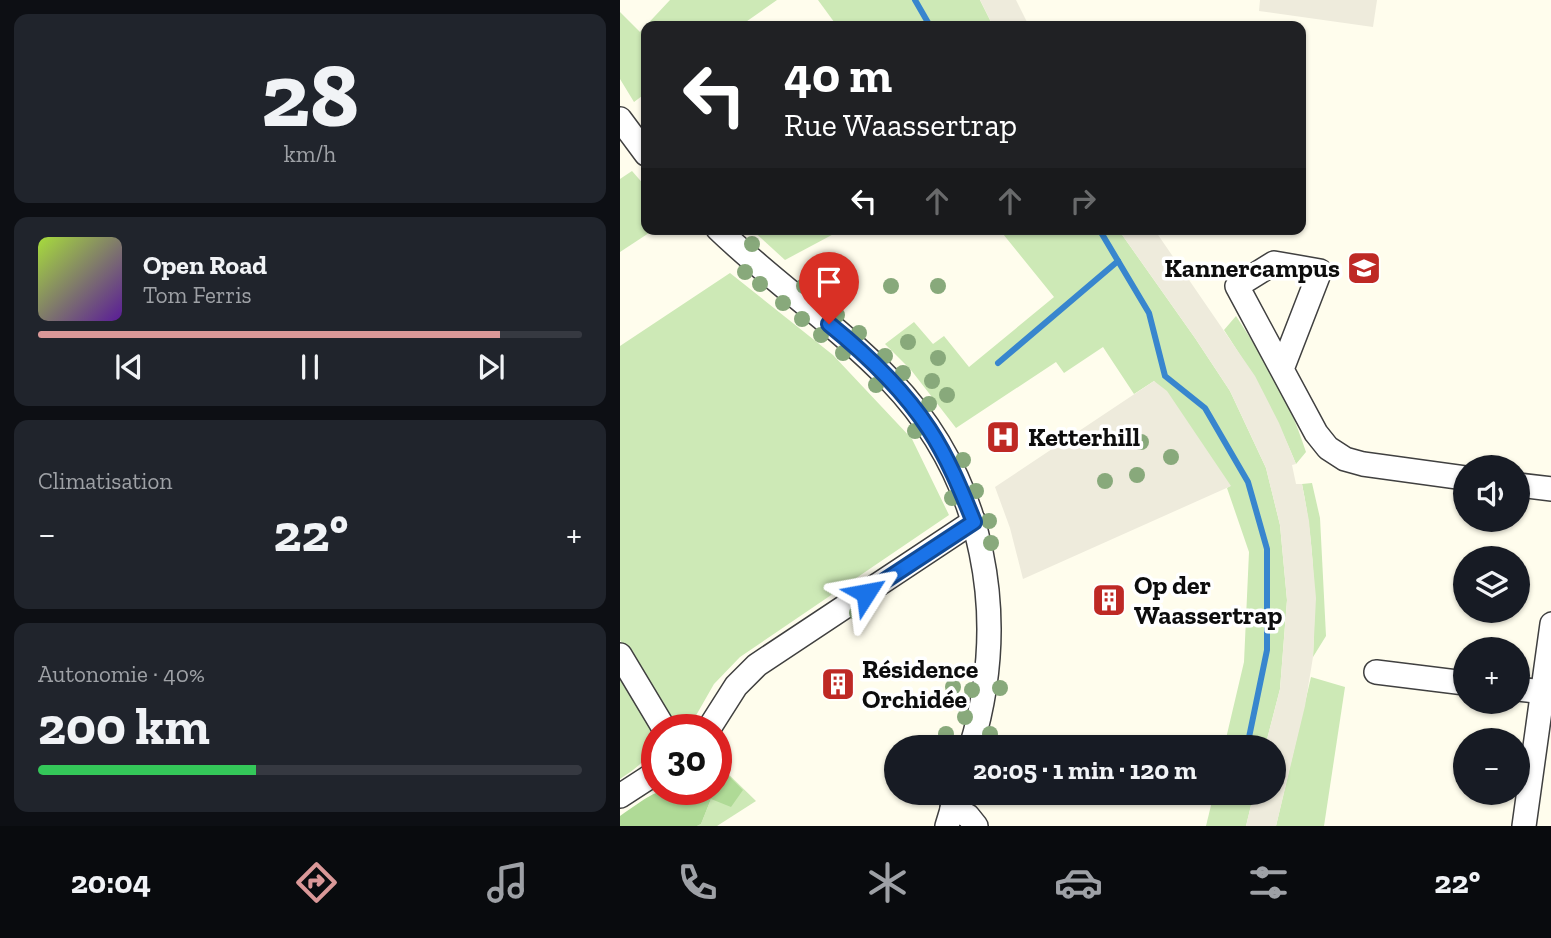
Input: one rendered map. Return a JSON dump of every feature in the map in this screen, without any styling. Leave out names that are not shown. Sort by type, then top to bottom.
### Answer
[{"type":"street","points":[[620,119],[641,147]]},
{"type":"street","points":[[725,235],[848,340],[892,382],[928,428],[953,472],[974,522],[984,563],[990,620],[990,656],[981,713],[975,735]]},
{"type":"street","points":[[1282,369],[1320,271],[1274,263],[1237,286],[1316,433],[1328,448],[1345,459],[1363,464],[1453,476]]},
{"type":"street","points":[[1530,486],[1552,489]]},
{"type":"street","points":[[718,714],[736,686],[757,665],[974,522]]},
{"type":"street","points":[[1524,826],[1547,692],[1552,624]]},
{"type":"street","points":[[620,655],[655,714]]},
{"type":"street","points":[[1376,672],[1453,682]]},
{"type":"street","points":[[620,796],[641,782]]},
{"type":"street","points":[[952,809],[968,816],[976,826]]},
{"type":"green space","points":[[670,0],[777,0],[747,21],[650,21]]},
{"type":"green space","points":[[818,0],[980,0],[990,21],[833,21]]},
{"type":"green space","points":[[620,12],[640,32],[641,97],[634,102],[620,79]]},
{"type":"green space","points":[[632,171],[641,181],[641,235],[646,235],[620,252],[620,179]]},
{"type":"green space","points":[[758,235],[832,235],[785,260]]},
{"type":"green space","points":[[1004,235],[1122,235],[1230,391],[1266,468],[1280,525],[1287,600],[1280,689],[1268,735],[1227,735],[1244,662],[1249,552],[1227,488],[1230,486],[1154,381],[1134,394],[1103,347],[1064,373],[1056,362],[956,428],[911,370],[885,344],[914,322],[933,344],[944,336],[969,367],[1054,297]]},
{"type":"green space","points":[[730,273],[833,355],[912,439],[949,515],[740,657],[714,684],[697,714],[665,714],[620,640],[620,346]]},
{"type":"green space","points":[[1236,316],[1267,366],[1292,415],[1306,452],[1296,464],[1263,395],[1224,330]]},
{"type":"green space","points":[[1312,483],[1320,518],[1326,636],[1313,657],[1313,570],[1302,484]]},
{"type":"green space","points":[[620,671],[647,714],[641,714],[641,764],[620,779]]},
{"type":"green space","points":[[1311,677],[1345,687],[1324,826],[1276,826],[1281,805],[1286,805],[1286,783]]},
{"type":"green space","points":[[732,778],[756,801],[717,826],[697,826],[701,824],[709,805],[732,805]]},
{"type":"green space","points":[[732,779],[743,790],[731,807],[726,805],[732,805]]},
{"type":"green space","points":[[641,802],[641,805],[709,805],[701,824],[697,826],[620,826],[620,816]]},
{"type":"green space","points":[[1211,805],[1251,805],[1246,826],[1206,826]]},
{"type":"shaded area","points":[[980,0],[1016,0],[1026,21],[990,21]]},
{"type":"shaded area","points":[[1260,0],[1377,0],[1373,27],[1259,11]]},
{"type":"shaded area","points":[[1122,235],[1158,235],[1255,376],[1296,464],[1292,465],[1296,484],[1302,484],[1309,521],[1316,598],[1313,657],[1305,706],[1286,785],[1286,735],[1268,735],[1280,689],[1287,600],[1280,525],[1266,468],[1230,391]]},
{"type":"shaded area","points":[[1154,381],[1167,391],[1231,486],[1023,579],[1010,528],[995,487]]},
{"type":"shaded area","points":[[1251,805],[1281,805],[1276,826],[1246,826]]},
{"type":"waterway","points":[[915,0],[927,21]]},
{"type":"waterway","points":[[1103,235],[1149,313],[1165,376],[1205,408],[1248,482],[1267,549],[1267,650],[1249,735]]},
{"type":"waterway","points":[[998,363],[1118,261]]},
{"type":"place","name":"Kannercampus","points":[[1364,268]]},
{"type":"place","name":"Ketterhill","points":[[1003,437]]},
{"type":"place","name":"Op der Waassertrap","points":[[1109,600]]},
{"type":"place","name":"Résidence Orchidée","points":[[838,684]]},
{"type":"route","points":[[829,324],[892,382],[928,428],[953,472],[974,522],[866,593]]}]
